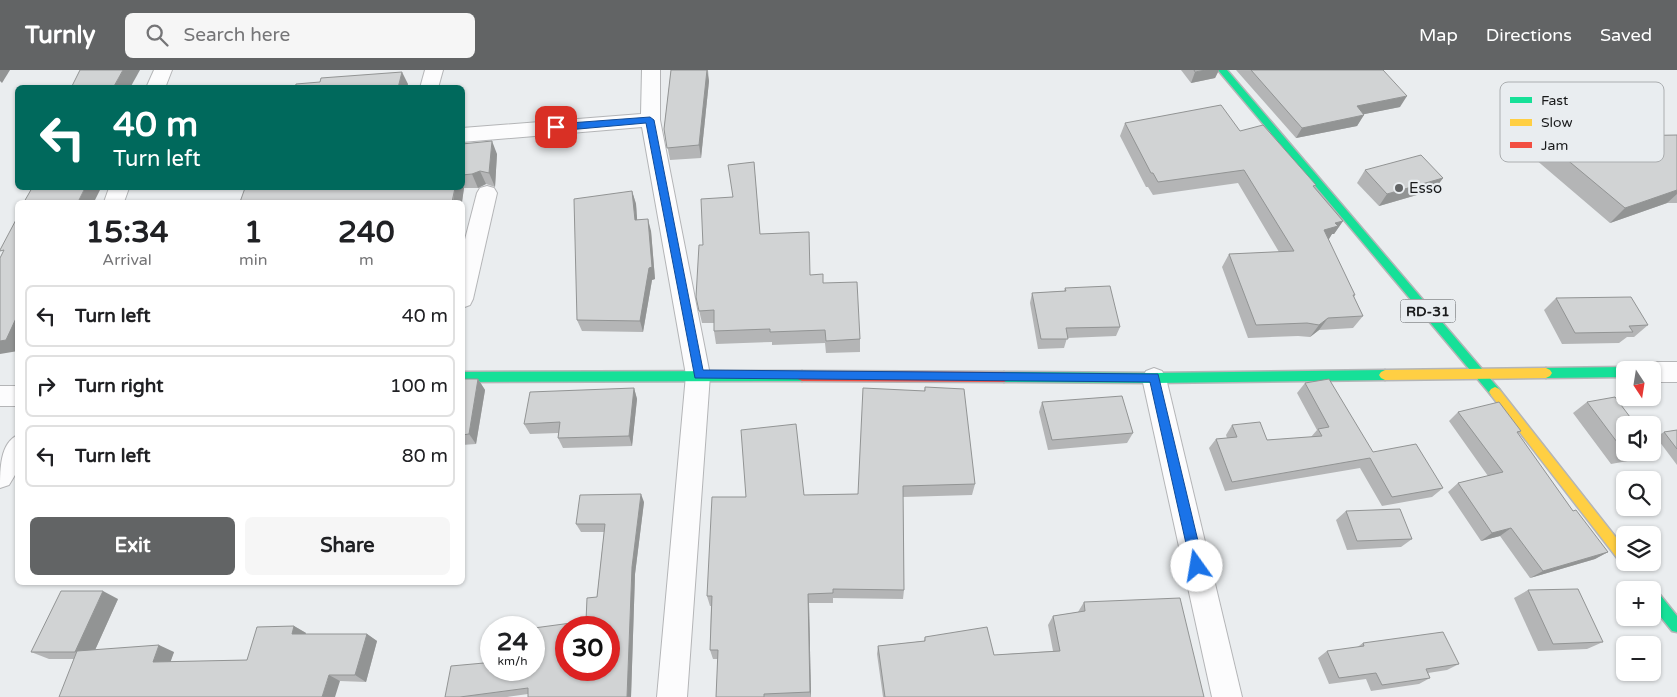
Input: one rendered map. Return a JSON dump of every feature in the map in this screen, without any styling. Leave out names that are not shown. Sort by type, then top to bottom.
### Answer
[{"type":"street","points":[[156,85],[163,70]]},
{"type":"street","points":[[430,85],[434,70]]},
{"type":"street","points":[[651,70],[650,120],[698,375],[672,697]]},
{"type":"street","name":"RD-31","points":[[1222,70],[1480,372],[1616,547]]},
{"type":"street","points":[[465,135],[650,120]]},
{"type":"street","points":[[465,286],[487,193]]},
{"type":"street","points":[[465,377],[698,375],[1154,378],[1480,372],[1616,372]]},
{"type":"street","points":[[1661,372],[1677,372]]},
{"type":"street","points":[[1154,378],[1227,697]]},
{"type":"street","points":[[0,396],[15,396]]},
{"type":"street","points":[[0,477],[15,451]]},
{"type":"street","points":[[1661,606],[1677,626]]},
{"type":"building","points":[[80,70],[123,70],[115,85],[72,85]]},
{"type":"building","points":[[671,70],[707,70],[699,145],[667,148],[664,129]]},
{"type":"building","points":[[1251,70],[1383,70],[1407,96],[1357,106],[1364,115],[1302,128]]},
{"type":"building","points":[[402,72],[399,85],[296,85],[320,82],[321,78]]},
{"type":"building","points":[[1221,105],[1240,131],[1263,125],[1316,185],[1313,186],[1343,221],[1335,223],[1338,226],[1324,230],[1363,316],[1328,318],[1319,325],[1307,323],[1256,325],[1229,254],[1294,251],[1244,170],[1158,182],[1153,173],[1151,173],[1125,123]]},
{"type":"building","points":[[1664,135],[1677,135],[1677,190],[1625,208],[1570,162],[1664,162]]},
{"type":"building","points":[[492,141],[489,173],[480,171],[465,175],[465,144]]},
{"type":"building","points":[[1421,155],[1443,178],[1387,194],[1365,170]]},
{"type":"building","points":[[754,162],[760,234],[809,232],[810,275],[823,274],[823,283],[857,282],[860,339],[826,341],[825,330],[770,332],[770,329],[714,331],[714,310],[699,311],[696,297],[699,245],[703,245],[701,199],[733,197],[728,165]]},
{"type":"building","points":[[31,190],[84,190],[79,200],[25,200]]},
{"type":"building","points":[[244,190],[455,190],[452,200],[241,200]]},
{"type":"building","points":[[632,191],[635,220],[648,219],[652,267],[649,268],[640,321],[577,320],[574,199]]},
{"type":"building","points":[[15,222],[15,320],[6,340],[0,341],[0,258],[4,250],[0,250]]},
{"type":"building","points":[[1110,286],[1120,327],[1066,328],[1068,339],[1041,339],[1032,293],[1066,291],[1065,288]]},
{"type":"building","points":[[1631,297],[1648,325],[1629,326],[1633,332],[1575,333],[1556,298]]},
{"type":"building","points":[[465,379],[478,379],[469,434],[465,435]]},
{"type":"building","points":[[1329,379],[1373,452],[1416,444],[1443,488],[1392,497],[1370,458],[1232,482],[1216,439],[1237,437],[1232,425],[1260,422],[1267,440],[1322,436],[1318,429],[1329,427],[1305,383]]},
{"type":"building","points":[[925,387],[964,389],[975,484],[903,486],[904,590],[833,589],[833,593],[808,594],[810,692],[764,694],[764,697],[716,697],[718,650],[710,650],[712,596],[707,596],[712,497],[746,497],[741,430],[796,424],[804,495],[858,494],[863,388],[925,391]]},
{"type":"building","points":[[634,388],[629,436],[558,438],[560,422],[524,424],[530,392]]},
{"type":"building","points":[[1122,396],[1133,433],[1052,440],[1042,402]]},
{"type":"building","points":[[1616,398],[1616,406],[1622,406],[1629,416],[1616,416],[1616,441],[1587,402]]},
{"type":"building","points":[[1499,402],[1521,431],[1517,432],[1573,511],[1576,510],[1608,552],[1543,571],[1511,528],[1492,533],[1458,483],[1503,472],[1458,412]]},
{"type":"building","points":[[1677,430],[1677,449],[1664,432]]},
{"type":"building","points":[[641,494],[632,567],[627,697],[528,697],[528,688],[460,697],[445,697],[451,666],[480,663],[480,681],[545,681],[545,627],[555,625],[555,681],[620,681],[620,616],[586,616],[587,598],[597,597],[605,524],[576,524],[580,495]]},
{"type":"building","points":[[1400,509],[1412,539],[1357,541],[1346,511]]},
{"type":"building","points":[[1578,589],[1603,642],[1553,644],[1528,590]]},
{"type":"building","points":[[61,591],[103,591],[75,652],[31,652]]},
{"type":"building","points":[[1180,598],[1204,697],[885,697],[878,646],[925,641],[925,637],[987,627],[994,655],[1060,651],[1053,616],[1085,611],[1084,602]]},
{"type":"building","points":[[294,626],[292,634],[367,634],[355,675],[329,675],[322,697],[59,697],[77,651],[159,645],[153,662],[247,660],[257,627]]},
{"type":"building","points":[[1443,632],[1459,664],[1426,669],[1430,678],[1382,685],[1376,673],[1339,678],[1327,651],[1364,646],[1363,643]]},
{"type":"traffic: fast","points":[[1222,70],[1495,392]]},
{"type":"traffic: fast","points":[[1546,373],[1616,372]]},
{"type":"traffic: fast","points":[[1004,377],[1154,378],[1385,375]]},
{"type":"traffic: fast","points":[[465,377],[802,376]]},
{"type":"traffic: fast","points":[[1661,606],[1677,626]]},
{"type":"traffic: slow","points":[[1385,375],[1546,373]]},
{"type":"traffic: slow","points":[[1495,392],[1616,547]]},
{"type":"traffic: jam","points":[[802,376],[1004,377]]},
{"type":"place","name":"Esso","points":[[1399,188]]},
{"type":"route","points":[[556,127],[650,120],[698,375],[1154,378],[1197,566]]}]
